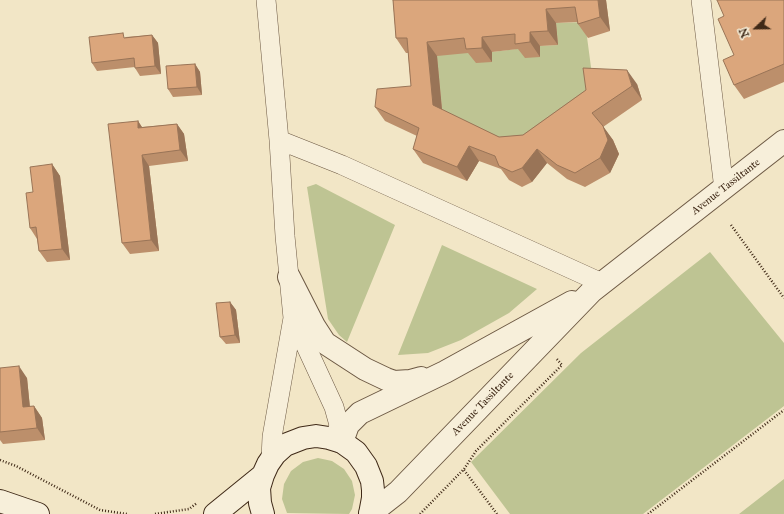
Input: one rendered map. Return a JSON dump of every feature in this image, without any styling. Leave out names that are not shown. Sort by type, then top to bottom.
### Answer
[{"type":"street","points":[[263,514],[259,496],[261,481],[267,467],[293,318],[266,0]]},
{"type":"street","points":[[701,0],[724,189]]},
{"type":"street","points":[[279,140],[342,166],[597,287]]},
{"type":"street","name":"Avenue Tassiltante","points":[[370,514],[398,492],[597,287],[784,141]]},
{"type":"street","points":[[289,277],[314,326],[325,343],[365,369],[394,382],[445,372]]},
{"type":"street","name":"Avenue Tassiltante","points":[[339,441],[348,425],[360,413],[445,372],[597,287]]},
{"type":"street","points":[[293,318],[334,407],[339,425],[339,441]]},
{"type":"street","points":[[208,507],[267,467],[285,446],[303,438],[316,436],[339,441],[359,456],[366,466],[370,473],[373,490],[370,514]]},
{"type":"street","points":[[0,500],[38,514]]},
{"type":"path","points":[[731,225],[784,298]]},
{"type":"path","points":[[420,514],[464,469],[476,451],[562,365],[543,341]]},
{"type":"path","points":[[648,514],[784,410]]},
{"type":"path","points":[[0,460],[16,466],[100,510],[127,514]]},
{"type":"path","points":[[464,469],[497,514]]},
{"type":"path","points":[[155,514],[208,507]]},
{"type":"green space","points":[[585,22],[596,105],[533,149],[443,120],[435,38],[474,52],[492,62],[492,52],[558,45],[556,23]]},
{"type":"green space","points":[[316,184],[395,225],[347,342],[339,335],[328,319],[307,187]]},
{"type":"green space","points":[[442,245],[537,289],[509,313],[461,340],[428,353],[398,355]]},
{"type":"green space","points":[[710,252],[784,343],[784,406],[643,514],[510,514],[471,462],[581,353]]},
{"type":"green space","points":[[318,458],[332,461],[344,469],[352,481],[355,495],[352,509],[349,514],[287,513],[282,499],[284,484],[291,471],[303,462]]},
{"type":"green space","points":[[784,479],[784,514],[739,514]]},
{"type":"building","points":[[393,0],[598,0],[600,17],[578,24],[575,7],[546,9],[548,31],[530,32],[530,42],[515,44],[515,34],[482,37],[482,48],[466,49],[464,38],[427,42],[433,105],[499,137],[523,135],[586,90],[583,68],[627,70],[632,86],[592,113],[603,126],[608,140],[600,158],[575,173],[557,165],[537,149],[522,168],[512,172],[499,166],[495,156],[469,146],[457,167],[413,149],[419,128],[375,107],[377,89],[411,86],[407,38],[396,38]]},
{"type":"building","points":[[717,0],[784,0],[784,64],[734,85],[723,60],[734,55],[718,19],[724,16]]},
{"type":"building","points":[[123,33],[124,38],[152,35],[155,66],[135,68],[134,58],[92,63],[89,37]]},
{"type":"building","points":[[195,64],[197,87],[168,89],[166,66]]},
{"type":"building","points":[[138,121],[138,128],[177,124],[180,150],[142,155],[151,240],[122,243],[108,124]]},
{"type":"building","points":[[52,164],[62,249],[39,251],[36,227],[30,228],[26,193],[33,192],[30,167]]},
{"type":"building","points":[[230,302],[235,335],[220,337],[216,303]]},
{"type":"building","points":[[19,366],[23,407],[34,406],[37,428],[0,432],[0,368]]}]
